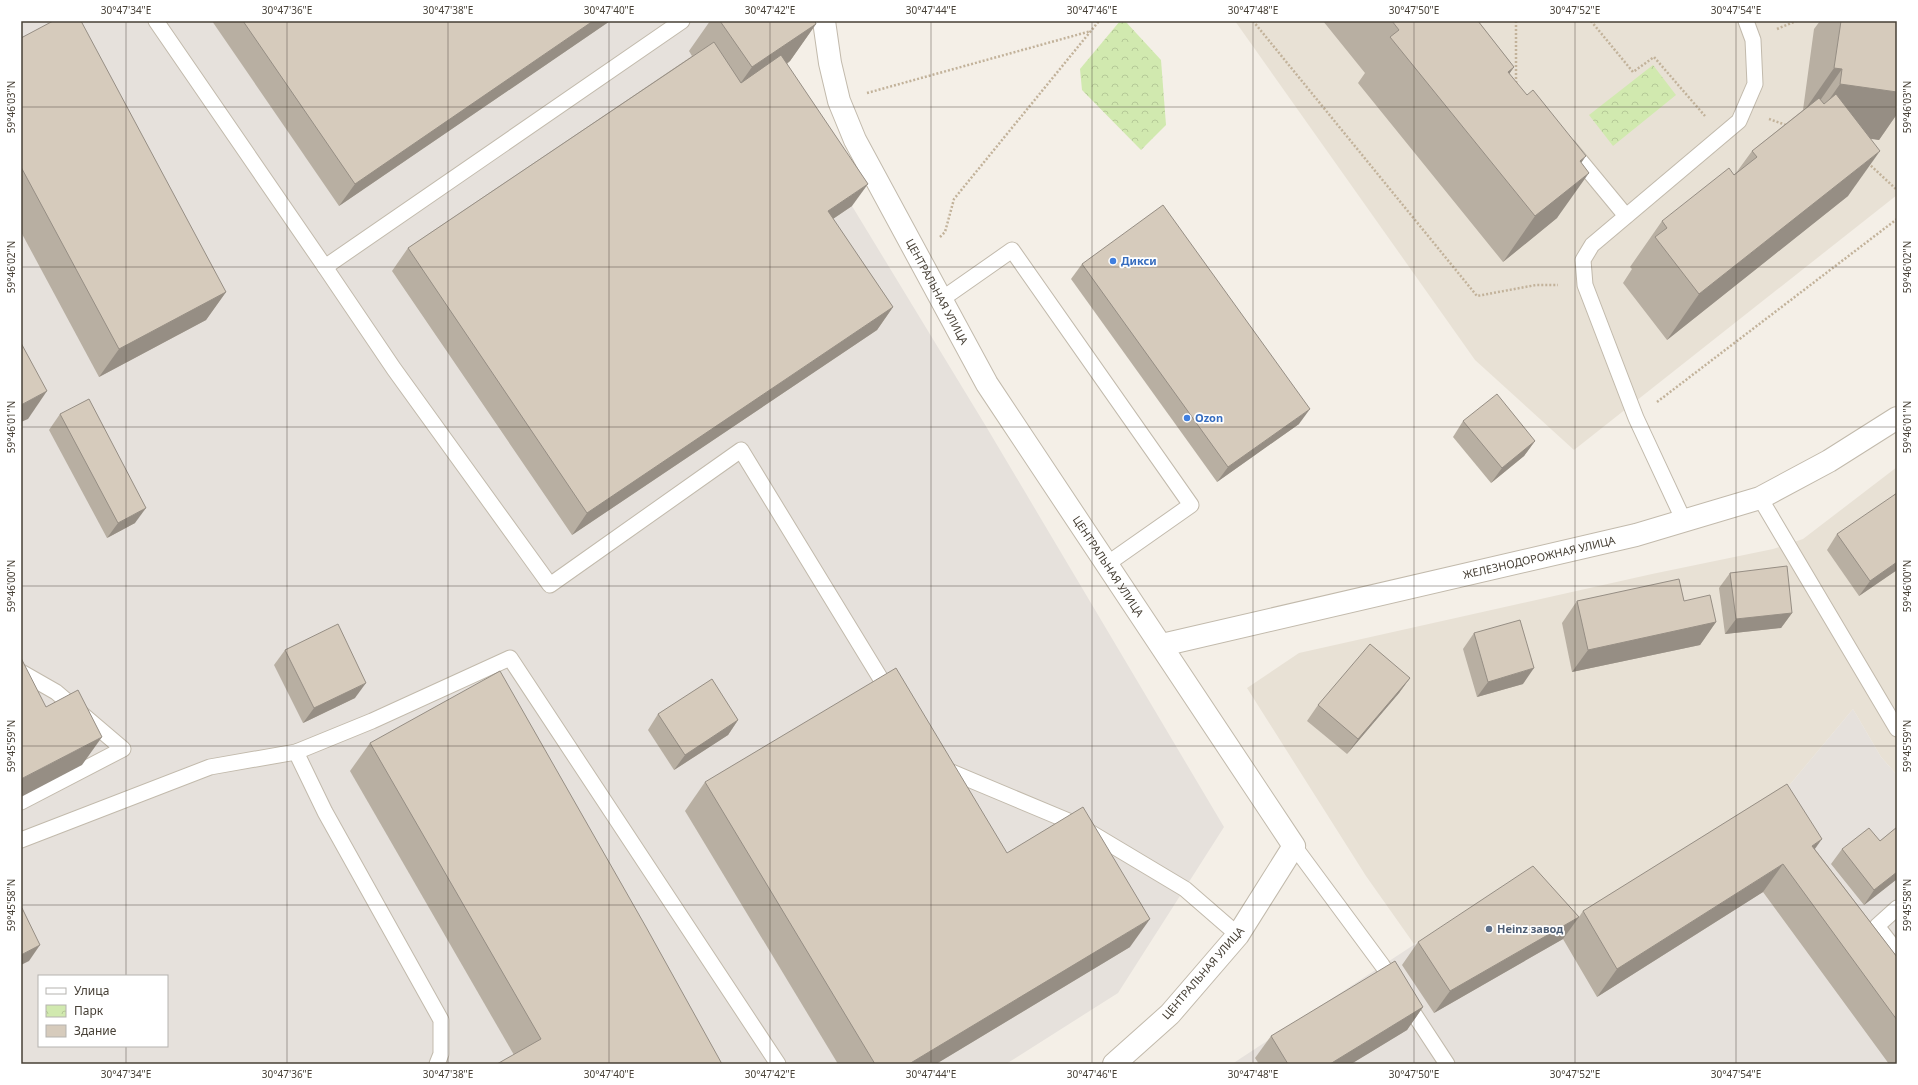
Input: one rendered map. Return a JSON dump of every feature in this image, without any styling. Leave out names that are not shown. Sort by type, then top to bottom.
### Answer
[{"type":"street","name":"ЦЕНТРАЛЬНАЯ УЛИЦА","points":[[824,21],[830,62],[839,101],[855,140],[987,384],[1162,645],[1294,846],[1238,935],[1170,1014],[1114,1064]]},
{"type":"street","name":"ЖЕЛЕЗНОДОРОЖНАЯ УЛИЦА","points":[[1162,645],[1636,536],[1684,520],[1760,498],[1829,461],[1897,418]]},
{"type":"lane","points":[[156,21],[394,369],[550,586],[741,450],[899,709]]},
{"type":"lane","points":[[325,266],[682,21]]},
{"type":"lane","points":[[1684,520],[1636,418],[1585,285],[1583,260],[1592,245],[1739,121],[1755,84],[1753,40],[1746,21]]},
{"type":"lane","points":[[1561,138],[1626,216]]},
{"type":"lane","points":[[942,299],[1012,250],[1191,505],[1107,564]]},
{"type":"lane","points":[[1760,498],[1897,729]]},
{"type":"lane","points":[[21,840],[210,767],[296,752],[372,720],[510,658],[778,1064]]},
{"type":"lane","points":[[21,672],[56,692],[123,749],[21,802]]},
{"type":"lane","points":[[296,752],[325,812],[441,1020],[441,1054],[437,1064]]},
{"type":"lane","points":[[928,757],[932,764],[1078,824],[1185,889],[1238,935]]},
{"type":"lane","points":[[1294,846],[1382,965],[1447,1064]]},
{"type":"lane","points":[[1897,908],[1877,926],[1897,952]]},
{"type":"path","points":[[918,256],[946,232],[954,199],[1099,21]]},
{"type":"path","points":[[1253,21],[1477,296],[1536,286],[1585,285]]},
{"type":"path","points":[[1516,21],[1516,83]]},
{"type":"path","points":[[1591,21],[1633,72],[1654,57],[1721,136]]},
{"type":"path","points":[[839,101],[1092,30]]},
{"type":"path","points":[[1744,109],[1786,126]]},
{"type":"path","points":[[1863,158],[1897,190]]},
{"type":"path","points":[[1636,418],[1897,219]]},
{"type":"shaded area","points":[[21,21],[763,21],[790,61],[766,78],[852,206],[987,428],[1224,827],[1118,993],[1006,1064],[21,1064]]},
{"type":"shaded area","points":[[1235,21],[1897,21],[1897,195],[1574,450],[1475,360]]},
{"type":"shaded area","points":[[1897,467],[1897,775],[1881,757],[1853,709],[1767,812],[1563,939],[1525,872],[1414,944],[1366,876],[1247,688],[1299,653],[1652,574],[1773,549],[1803,539]]},
{"type":"shaded area","points":[[1853,709],[1881,757],[1897,775],[1897,1064],[1232,1064],[1525,872],[1563,939],[1767,812]]},
{"type":"green space","points":[[1120,21],[1125,21],[1161,60],[1166,125],[1141,150],[1082,90],[1080,69]]},
{"type":"green space","points":[[1653,65],[1676,95],[1613,146],[1589,115]]},
{"type":"building","points":[[53,21],[81,21],[226,292],[119,349],[21,167],[21,38]]},
{"type":"building","points":[[243,21],[593,21],[355,184]]},
{"type":"building","points":[[720,21],[815,21],[816,24],[752,67]]},
{"type":"building","points":[[1392,21],[1478,21],[1514,67],[1508,72],[1527,95],[1533,90],[1586,156],[1580,161],[1589,173],[1535,216],[1390,37],[1399,30]]},
{"type":"building","points":[[1841,21],[1897,21],[1897,92],[1840,84],[1842,69],[1834,68]]},
{"type":"building","points":[[714,42],[741,83],[781,55],[868,184],[828,211],[893,307],[587,513],[408,248]]},
{"type":"building","points":[[1836,94],[1880,151],[1699,294],[1655,237],[1667,228],[1662,221],[1729,168],[1734,175],[1757,157],[1752,151],[1819,98],[1824,104]]},
{"type":"building","points":[[1163,205],[1310,409],[1228,467],[1082,264]]},
{"type":"building","points":[[21,343],[47,391],[21,405]]},
{"type":"building","points":[[1497,394],[1535,441],[1502,468],[1463,421]]},
{"type":"building","points":[[89,399],[146,508],[118,523],[60,414]]},
{"type":"building","points":[[1897,493],[1897,562],[1870,581],[1837,534]]},
{"type":"building","points":[[1787,566],[1792,613],[1736,619],[1730,573]]},
{"type":"building","points":[[1679,579],[1684,601],[1710,595],[1716,622],[1588,650],[1577,601]]},
{"type":"building","points":[[1520,620],[1534,668],[1488,682],[1474,633]]},
{"type":"building","points":[[338,624],[366,683],[314,708],[285,650]]},
{"type":"building","points":[[1370,644],[1410,678],[1358,739],[1318,705]]},
{"type":"building","points":[[21,658],[46,707],[78,690],[102,737],[21,779]]},
{"type":"building","points":[[896,668],[1007,853],[1083,807],[1150,919],[909,1064],[875,1064],[705,782]]},
{"type":"building","points":[[500,671],[646,927],[722,1064],[497,1064],[541,1039],[370,743]]},
{"type":"building","points":[[712,679],[738,720],[685,755],[658,714]]},
{"type":"building","points":[[1787,784],[1822,839],[1812,846],[1897,957],[1897,1020],[1783,864],[1617,969],[1583,911]]},
{"type":"building","points":[[1897,827],[1897,872],[1874,890],[1842,849],[1869,828],[1880,841]]},
{"type":"building","points":[[1533,866],[1579,917],[1450,991],[1418,942]]},
{"type":"building","points":[[21,908],[40,945],[21,955]]},
{"type":"building","points":[[1395,961],[1423,1007],[1330,1064],[1288,1064],[1271,1036]]},
{"type":"place","name":"Дикси","points":[[1113,261]]},
{"type":"place","name":"Ozon","points":[[1187,418]]},
{"type":"place","name":"Heinz завод","points":[[1489,929]]}]
